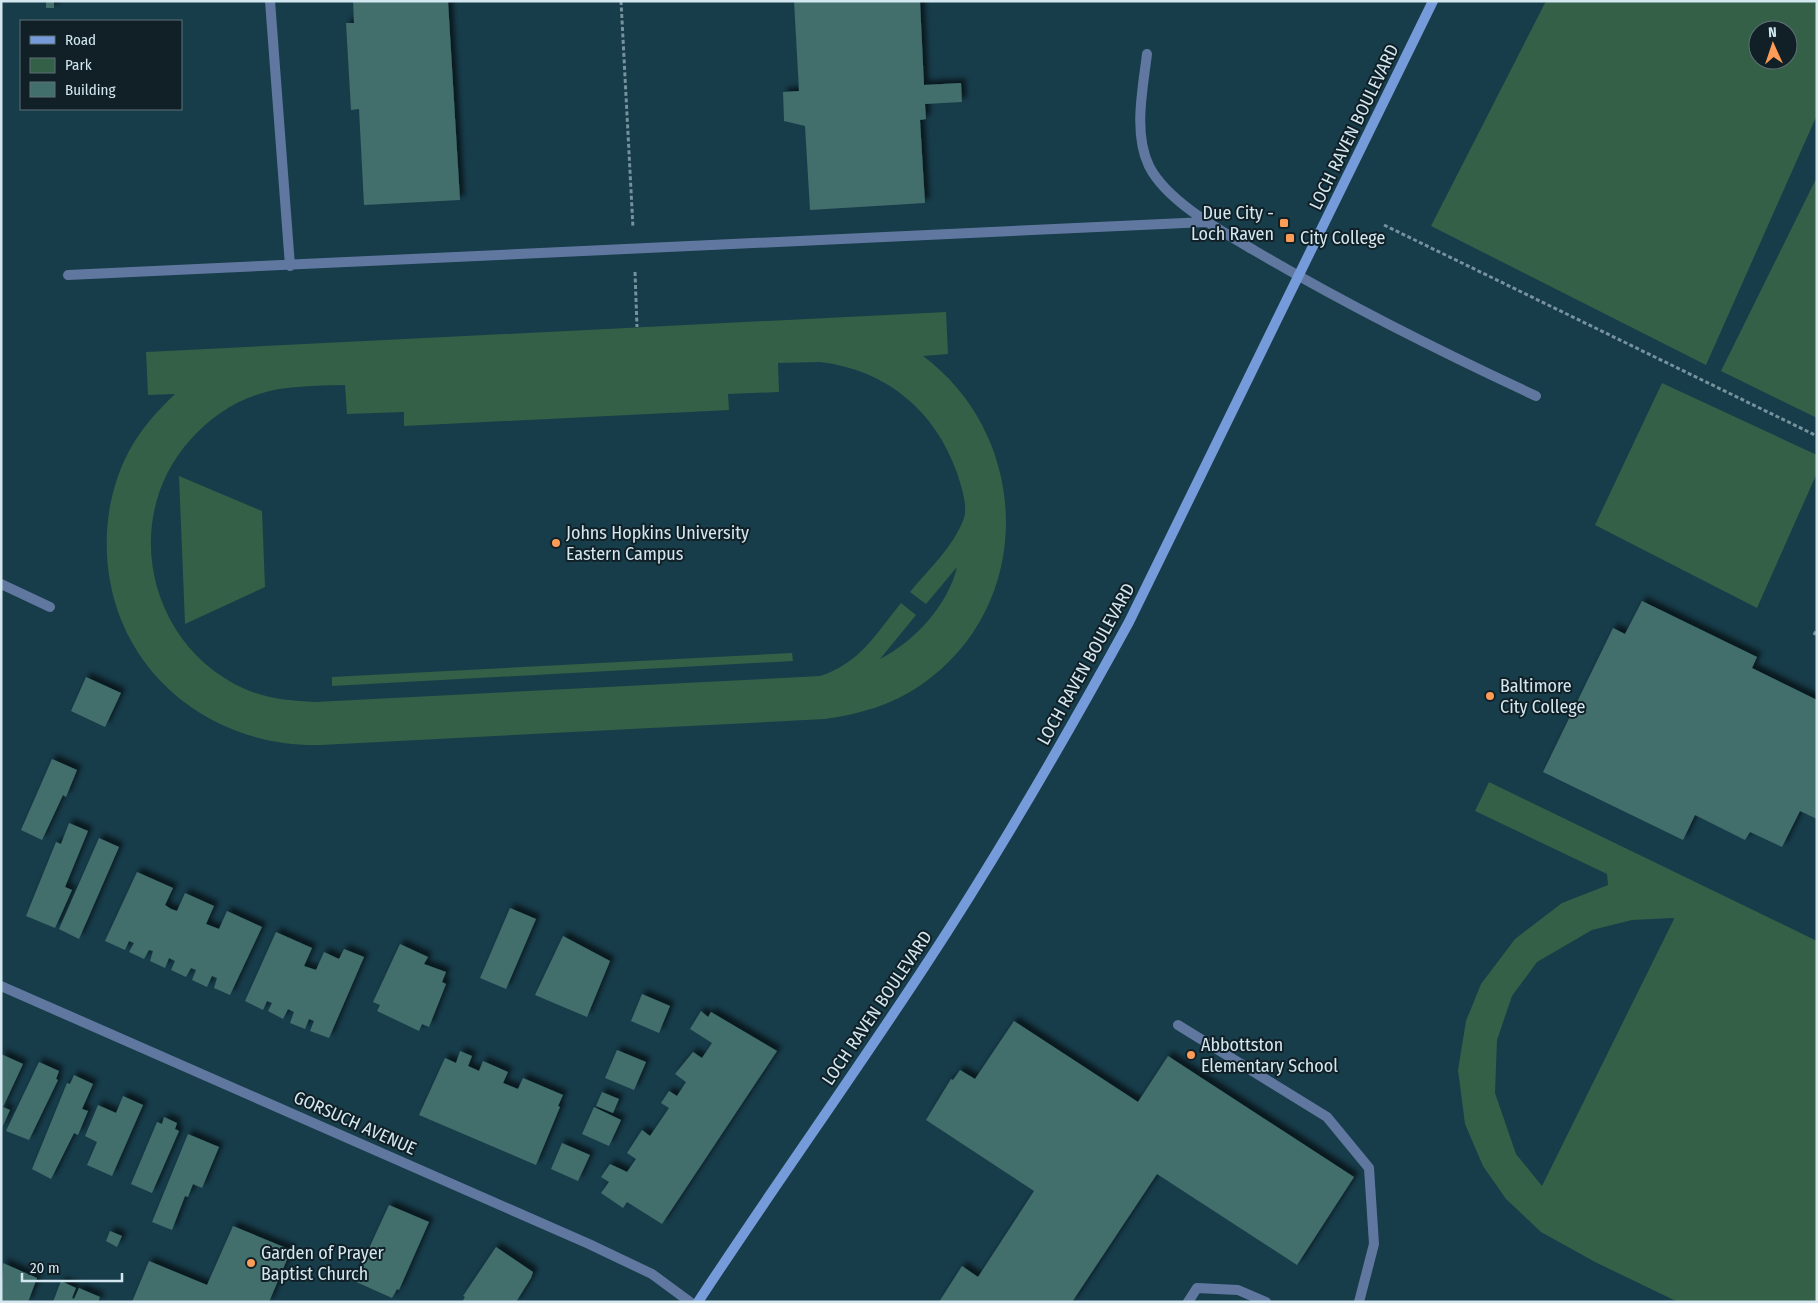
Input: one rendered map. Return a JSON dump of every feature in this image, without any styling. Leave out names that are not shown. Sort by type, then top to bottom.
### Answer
[{"type":"main road","name":"LOCH RAVEN BOULEVARD","points":[[698,1302],[926,965],[1048,768],[1129,622],[1434,1]]},
{"type":"street","points":[[270,1],[290,266]]},
{"type":"street","points":[[1147,54],[1141,125],[1149,165],[1163,186],[1206,222],[1298,276],[1455,358],[1536,396]]},
{"type":"street","points":[[68,275],[1206,222]]},
{"type":"street","points":[[1,584],[50,607]]},
{"type":"street","name":"GORSUCH AVENUE","points":[[1,986],[589,1244],[652,1274],[690,1302]]},
{"type":"street","points":[[1178,1025],[1327,1116],[1370,1168],[1374,1244],[1359,1302]]},
{"type":"street","points":[[1188,1302],[1197,1288],[1238,1290],[1266,1302]]},
{"type":"path","points":[[621,1],[637,327]]},
{"type":"path","points":[[1384,225],[1817,436]]},
{"type":"path","points":[[1814,635],[1817,629]]},
{"type":"green space","points":[[1546,1],[1817,1],[1817,115],[1706,365],[1431,226]]},
{"type":"green space","points":[[1817,177],[1817,418],[1721,371]]},
{"type":"green space","points":[[946,312],[948,354],[923,356],[959,390],[985,430],[1001,475],[1006,521],[1001,568],[985,612],[959,652],[921,685],[910,692],[875,708],[851,714],[825,719],[321,745],[280,742],[242,733],[206,717],[175,694],[148,666],[127,634],[113,596],[107,555],[107,529],[114,490],[122,465],[138,436],[155,414],[175,394],[148,395],[146,352]],"holes":[[[820,362],[844,366],[887,384],[921,412],[936,430],[948,450],[965,501],[964,518],[954,538],[910,592],[926,604],[957,567],[946,595],[938,608],[917,632],[906,642],[880,659],[916,615],[901,603],[866,647],[846,664],[820,676],[315,702],[270,697],[245,689],[212,669],[186,643],[166,612],[155,577],[151,541],[155,505],[169,471],[191,439],[220,413],[247,398],[278,389],[345,385],[347,414],[404,412],[404,426],[729,410],[728,394],[779,392],[778,363]]]},
{"type":"green space","points":[[1662,383],[1817,455],[1817,473],[1757,608],[1595,525]]},
{"type":"green space","points":[[179,476],[262,511],[265,587],[185,624]]},
{"type":"green space","points":[[792,653],[793,661],[332,686],[332,677]]},
{"type":"green space","points":[[1489,782],[1817,941],[1817,1302],[1678,1302],[1595,1262],[1541,1232],[1506,1199],[1483,1166],[1465,1124],[1458,1070],[1466,1021],[1481,984],[1515,939],[1562,903],[1608,885],[1607,874],[1475,811]],"holes":[[[1674,919],[1542,1186],[1516,1154],[1495,1093],[1497,1040],[1512,996],[1537,962],[1592,930],[1632,920]]]},
{"type":"building","points":[[46,1],[54,1],[54,8],[46,8]]},
{"type":"building","points":[[353,1],[448,1],[460,200],[364,205],[359,109],[351,110],[346,23],[354,23]]},
{"type":"building","points":[[794,1],[920,1],[924,85],[961,83],[962,102],[925,104],[926,119],[920,120],[925,203],[810,210],[805,126],[784,121],[783,92],[799,91]]},
{"type":"building","name":"Baltimore City College","points":[[1642,601],[1757,657],[1752,668],[1817,700],[1817,819],[1800,811],[1782,847],[1750,832],[1745,840],[1695,815],[1683,840],[1543,772],[1613,628],[1625,634]]},
{"type":"building","points":[[86,677],[121,693],[105,727],[71,711]]},
{"type":"building","points":[[52,759],[77,770],[66,797],[63,795],[42,840],[21,830]]},
{"type":"building","points":[[69,823],[88,831],[65,887],[72,890],[55,928],[26,916],[56,842],[61,844]]},
{"type":"building","points":[[99,838],[119,847],[79,939],[59,929]]},
{"type":"building","points":[[137,872],[173,888],[165,905],[171,909],[177,911],[185,893],[214,906],[206,924],[219,929],[227,911],[262,927],[230,995],[214,988],[217,978],[212,976],[207,987],[192,980],[196,970],[191,968],[186,977],[171,970],[175,961],[169,958],[165,968],[150,961],[153,951],[149,950],[144,959],[129,952],[134,943],[129,941],[125,950],[105,941]]},
{"type":"building","points":[[510,908],[536,919],[506,989],[480,978]]},
{"type":"building","points":[[276,932],[312,948],[304,966],[316,970],[324,952],[339,959],[344,949],[364,957],[329,1038],[310,1031],[314,1021],[309,1019],[305,1029],[290,1023],[294,1012],[288,1009],[283,1019],[268,1011],[272,1003],[267,1001],[263,1010],[245,1001]]},
{"type":"building","points":[[563,936],[610,961],[587,1017],[535,995]]},
{"type":"building","points":[[400,944],[428,957],[424,964],[446,972],[442,982],[446,984],[429,1027],[422,1024],[419,1031],[377,1011],[380,1005],[373,1002]]},
{"type":"building","points":[[642,994],[670,1006],[659,1033],[631,1021]]},
{"type":"building","points":[[701,1011],[708,1017],[711,1012],[777,1051],[662,1224],[627,1202],[623,1208],[601,1193],[609,1182],[601,1177],[610,1164],[627,1172],[636,1159],[627,1153],[642,1130],[650,1136],[669,1108],[661,1103],[669,1091],[677,1096],[686,1082],[675,1074],[693,1052],[702,1058],[712,1043],[690,1029]]},
{"type":"building","points":[[1014,1021],[1138,1102],[1168,1056],[1354,1177],[1297,1265],[1157,1174],[1072,1302],[939,1302],[962,1266],[978,1277],[1034,1191],[926,1120],[951,1079],[953,1080],[960,1070],[975,1079]]},
{"type":"building","points":[[617,1050],[646,1062],[634,1090],[605,1078]]},
{"type":"building","points":[[460,1051],[472,1056],[468,1066],[479,1071],[483,1061],[508,1072],[503,1083],[518,1089],[523,1078],[563,1095],[558,1106],[560,1107],[536,1165],[419,1115],[445,1058],[456,1063]]},
{"type":"building","points":[[1,1054],[23,1064],[3,1107],[10,1110],[1,1130]]},
{"type":"building","points":[[39,1062],[59,1071],[56,1079],[58,1080],[29,1140],[6,1131]]},
{"type":"building","points":[[74,1075],[93,1084],[82,1109],[88,1111],[78,1135],[74,1133],[51,1179],[32,1169],[67,1083],[70,1084]]},
{"type":"building","points":[[602,1092],[619,1099],[613,1113],[596,1106]]},
{"type":"building","points":[[123,1096],[143,1105],[112,1176],[87,1165],[97,1142],[85,1136],[98,1105],[116,1113]]},
{"type":"building","points":[[594,1107],[621,1120],[609,1146],[582,1134]]},
{"type":"building","points":[[164,1117],[177,1123],[175,1129],[179,1131],[152,1193],[131,1184],[157,1122],[162,1124]]},
{"type":"building","points":[[188,1134],[219,1147],[202,1188],[193,1184],[188,1197],[185,1196],[172,1230],[152,1222]]},
{"type":"building","points":[[562,1143],[590,1155],[578,1181],[551,1169]]},
{"type":"building","points":[[389,1205],[429,1222],[399,1290],[397,1289],[392,1298],[354,1281]]},
{"type":"building","name":"Garden of Prayer Baptist Church","points":[[233,1226],[291,1250],[269,1302],[132,1302],[149,1261],[207,1285]]},
{"type":"building","points":[[110,1231],[122,1236],[117,1247],[106,1241]]},
{"type":"building","points":[[496,1247],[533,1272],[531,1278],[516,1302],[462,1302],[465,1297],[463,1296]]},
{"type":"building","points":[[3,1263],[37,1278],[28,1302],[1,1302]]},
{"type":"building","points":[[61,1281],[76,1288],[72,1298],[74,1299],[79,1288],[100,1297],[98,1302],[53,1302]]},
{"type":"place","name":"Due City - Loch Raven","points":[[1284,223]]},
{"type":"place","name":"City College","points":[[1290,238]]},
{"type":"place","name":"Johns Hopkins University Eastern Campus","points":[[556,543]]},
{"type":"place","name":"Baltimore City College","points":[[1490,696]]},
{"type":"place","name":"Abbottston Elementary School","points":[[1191,1055]]},
{"type":"place","name":"Garden of Prayer Baptist Church","points":[[251,1263]]}]
